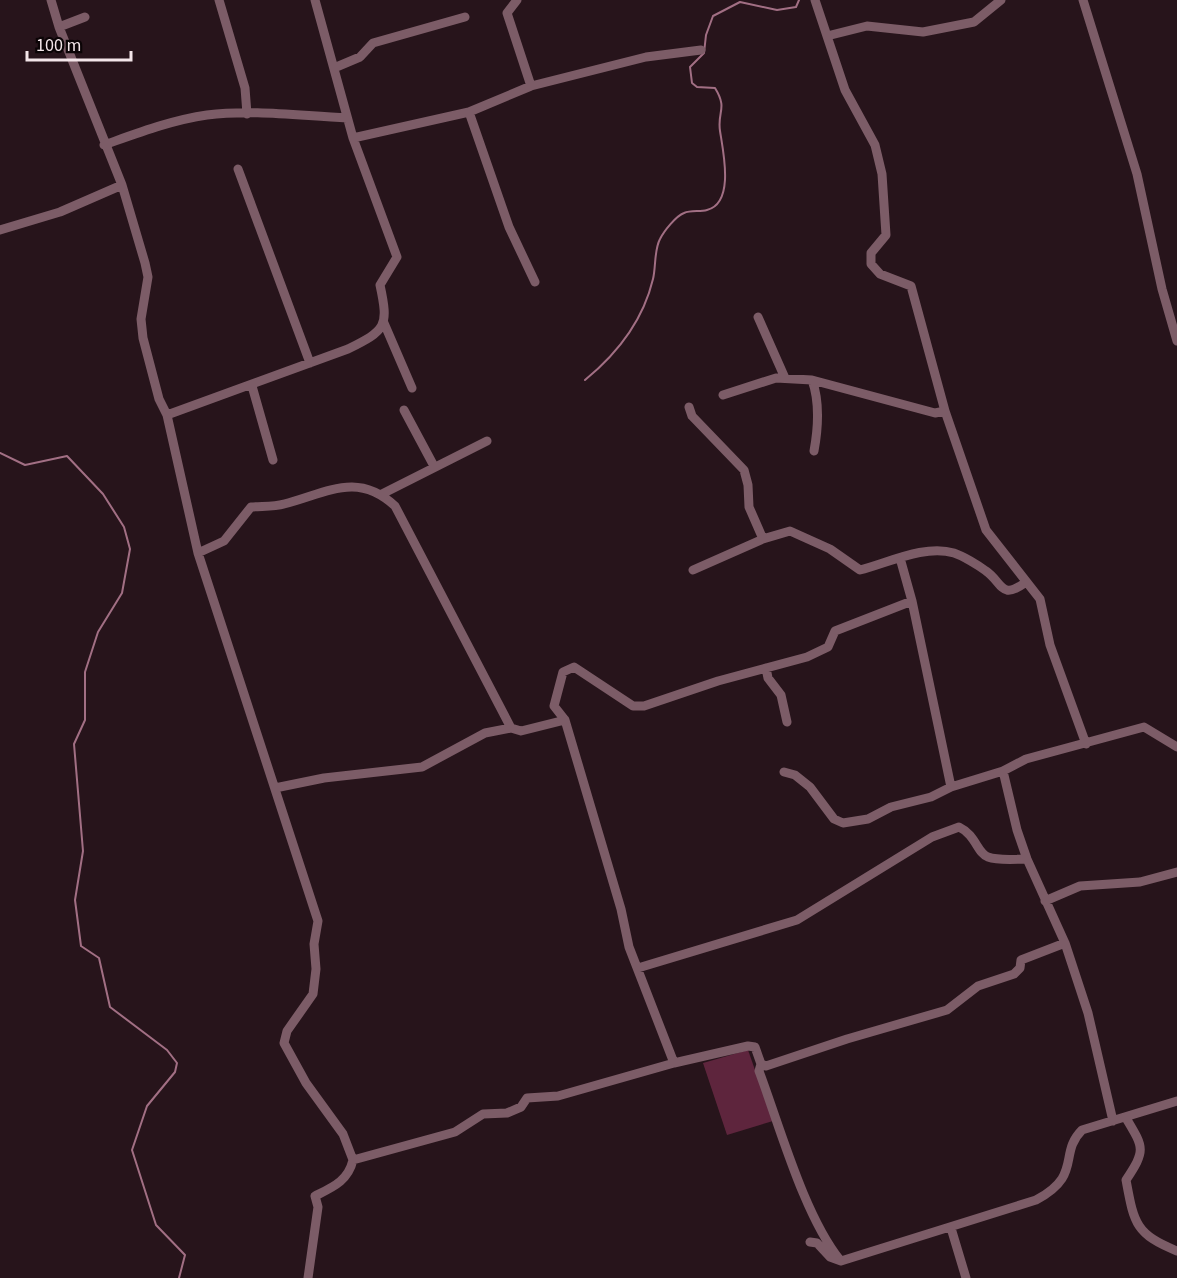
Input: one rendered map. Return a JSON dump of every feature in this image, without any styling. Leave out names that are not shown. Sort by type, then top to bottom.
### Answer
[{"type":"street","points":[[51,0],[104,145],[122,185],[148,277],[141,319],[143,338],[159,399],[167,415],[198,552],[318,921],[314,944],[316,969],[313,994],[287,1031],[284,1043],[289,1056],[306,1083],[343,1134],[353,1161],[345,1178],[337,1186],[315,1196],[318,1207],[308,1278]]},
{"type":"street","points":[[219,0],[245,88],[247,114]]},
{"type":"street","points":[[315,0],[353,138],[397,257],[380,285],[385,307],[384,323],[412,388]]},
{"type":"street","points":[[517,0],[509,6],[507,13],[531,86]]},
{"type":"street","points":[[815,0],[845,90],[875,145],[882,174],[886,235],[871,253],[871,264],[880,274],[910,286],[945,411],[987,530],[1040,599],[1050,645],[1086,744]]},
{"type":"street","points":[[827,36],[867,26],[922,32],[974,22],[1000,0]]},
{"type":"street","points":[[1083,0],[1137,174],[1162,289],[1177,341]]},
{"type":"street","points":[[59,27],[85,17]]},
{"type":"street","points":[[334,68],[360,57],[374,43],[465,17]]},
{"type":"street","points":[[353,138],[469,112],[531,86],[646,57],[700,50]]},
{"type":"street","points":[[469,112],[509,227],[535,282]]},
{"type":"street","points":[[104,145],[153,128],[207,115],[247,114],[347,118]]},
{"type":"street","points":[[238,169],[310,363]]},
{"type":"street","points":[[0,230],[60,212],[122,185]]},
{"type":"street","points":[[758,317],[785,378]]},
{"type":"street","points":[[167,415],[252,386],[348,349],[376,336],[384,323]]},
{"type":"street","points":[[723,395],[776,378],[785,378],[812,380],[935,413],[945,411]]},
{"type":"street","points":[[812,380],[815,389],[817,432],[814,451]]},
{"type":"street","points":[[252,386],[273,460]]},
{"type":"street","points":[[689,407],[692,416],[744,470],[748,485],[749,507],[763,540]]},
{"type":"street","points":[[404,410],[434,466]]},
{"type":"street","points":[[382,494],[487,441]]},
{"type":"street","points":[[198,552],[224,541],[251,507],[282,505],[346,485],[382,494],[394,506],[511,728]]},
{"type":"street","points":[[693,570],[790,531],[830,549],[860,570],[912,553],[953,553],[987,571],[1002,589],[1008,591],[1017,589],[1026,582]]},
{"type":"street","points":[[900,558],[912,601],[951,787]]},
{"type":"street","points":[[674,1063],[629,947],[621,909],[565,720],[554,706],[563,672],[574,667],[633,706],[644,706],[807,657],[828,647],[835,631],[912,601]]},
{"type":"street","points":[[766,668],[768,678],[781,695],[787,722]]},
{"type":"street","points":[[275,788],[324,778],[405,771],[422,767],[485,733],[511,728],[521,731],[565,720]]},
{"type":"street","points":[[784,772],[795,775],[810,786],[834,819],[843,823],[868,819],[891,807],[932,797],[951,787],[1003,771],[1026,759],[1144,727],[1177,747]]},
{"type":"street","points":[[1003,771],[1027,859],[1065,943],[1088,1013],[1113,1121]]},
{"type":"street","points":[[638,968],[798,920],[932,837],[959,827],[970,832],[983,854],[989,858],[1027,859]]},
{"type":"street","points":[[1045,901],[1080,886],[1140,882],[1177,872]]},
{"type":"street","points":[[761,1064],[766,1066],[847,1039],[947,1010],[978,986],[1014,974],[1020,968],[1021,960],[1065,943]]},
{"type":"street","points":[[353,1161],[455,1132],[483,1114],[507,1113],[521,1107],[527,1098],[558,1096],[674,1063],[748,1046],[755,1047],[761,1064],[759,1071],[808,1202],[825,1241],[841,1261]]},
{"type":"street","points":[[810,1242],[817,1243],[830,1257],[841,1261],[1036,1200],[1053,1191],[1066,1175],[1076,1136],[1082,1131],[1177,1101]]},
{"type":"street","points":[[1126,1118],[1139,1140],[1141,1158],[1126,1180],[1138,1227],[1145,1235],[1177,1251]]},
{"type":"street","points":[[951,1228],[966,1278]]},
{"type":"shaded area","points":[[748,1050],[773,1121],[727,1135],[703,1063]]},
{"type":"waterway","points":[[585,380],[608,359],[636,322],[649,294],[658,243],[667,228],[684,213],[707,210],[716,205],[721,198],[725,175],[719,124],[721,101],[715,88],[697,87],[692,83],[690,67],[704,53],[706,35],[713,16],[740,2],[777,10],[796,7],[799,0]]},
{"type":"waterway","points":[[0,453],[25,465],[67,456],[103,494],[124,527],[130,549],[122,593],[98,632],[85,672],[85,720],[74,744],[83,851],[75,900],[81,946],[99,958],[110,1007],[167,1050],[177,1063],[175,1072],[147,1106],[132,1150],[156,1225],[185,1255],[179,1278]]}]
